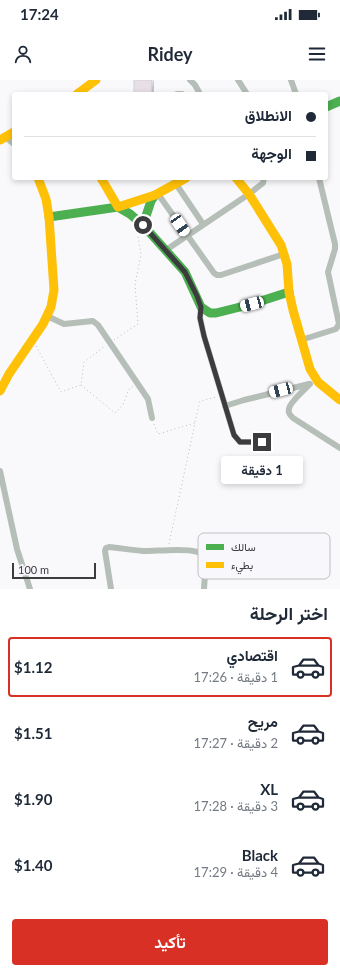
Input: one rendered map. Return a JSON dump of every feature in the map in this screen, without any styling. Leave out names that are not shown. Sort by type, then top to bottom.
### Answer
[{"type":"street","points":[[80,92],[96,80]]},
{"type":"street","points":[[190,80],[199,92]]},
{"type":"street","points":[[238,80],[246,92]]},
{"type":"street","points":[[291,80],[295,92]]},
{"type":"street","points":[[328,106],[340,101]]},
{"type":"street","points":[[2,139],[12,133]]},
{"type":"street","points":[[2,139],[12,143]]},
{"type":"street","points":[[0,391],[51,307],[54,290],[49,217],[46,200],[39,180]]},
{"type":"street","points":[[102,180],[118,206],[143,225],[185,272],[201,307],[201,324],[234,435],[237,440],[243,443],[262,442]]},
{"type":"street","points":[[49,217],[118,206],[156,194],[183,180]]},
{"type":"street","points":[[238,180],[249,194],[284,254],[289,274],[289,292],[314,383],[340,400]]},
{"type":"street","points":[[166,250],[249,194],[264,180]]},
{"type":"street","points":[[301,340],[336,329],[339,324],[328,272],[335,249],[335,244],[319,180]]},
{"type":"street","points":[[176,184],[203,224]]},
{"type":"street","points":[[143,225],[151,201],[156,194]]},
{"type":"street","points":[[156,194],[217,275],[284,254]]},
{"type":"street","points":[[201,307],[210,313],[216,313],[289,292]]},
{"type":"street","points":[[46,316],[64,324],[96,322],[149,401],[152,418]]},
{"type":"street","points":[[225,406],[266,394],[314,383]]},
{"type":"street","points":[[314,383],[290,405],[288,410],[293,418],[340,448]]},
{"type":"street","points":[[0,471],[18,549],[30,589]]},
{"type":"street","points":[[111,589],[105,551],[106,548],[109,547],[143,551],[192,551],[198,552]]},
{"type":"street","points":[[204,589],[205,579]]},
{"type":"path","points":[[81,385],[84,362],[110,342],[138,324],[135,284],[141,255],[134,218]]},
{"type":"path","points":[[32,339],[61,392],[81,385]]},
{"type":"path","points":[[81,385],[115,413],[123,406],[129,389],[137,383]]},
{"type":"path","points":[[167,550],[200,401],[222,395]]},
{"type":"path","points":[[152,418],[158,434],[195,423]]},
{"type":"building","points":[[134,80],[152,80],[151,92],[134,92]]},
{"type":"traffic: fast","points":[[328,106],[340,101]]},
{"type":"traffic: fast","points":[[143,225],[151,201],[155,195]]},
{"type":"traffic: fast","points":[[49,217],[118,207],[130,214],[143,225],[185,272],[201,307],[210,313],[216,313],[252,304],[289,292]]},
{"type":"traffic: slow","points":[[80,92],[96,80]]},
{"type":"traffic: slow","points":[[0,140],[12,133]]},
{"type":"traffic: slow","points":[[0,391],[9,374],[43,324],[51,307],[54,290],[49,217],[46,199],[39,180]]},
{"type":"traffic: slow","points":[[102,180],[118,207],[155,195],[182,180]]},
{"type":"traffic: slow","points":[[238,180],[249,194],[281,245],[287,264],[289,292],[293,310],[310,369],[318,382],[340,400]]},
{"type":"route","points":[[143,225],[185,272],[197,296],[201,307],[200,318],[204,336],[234,435],[237,440],[243,443],[262,442]]}]
